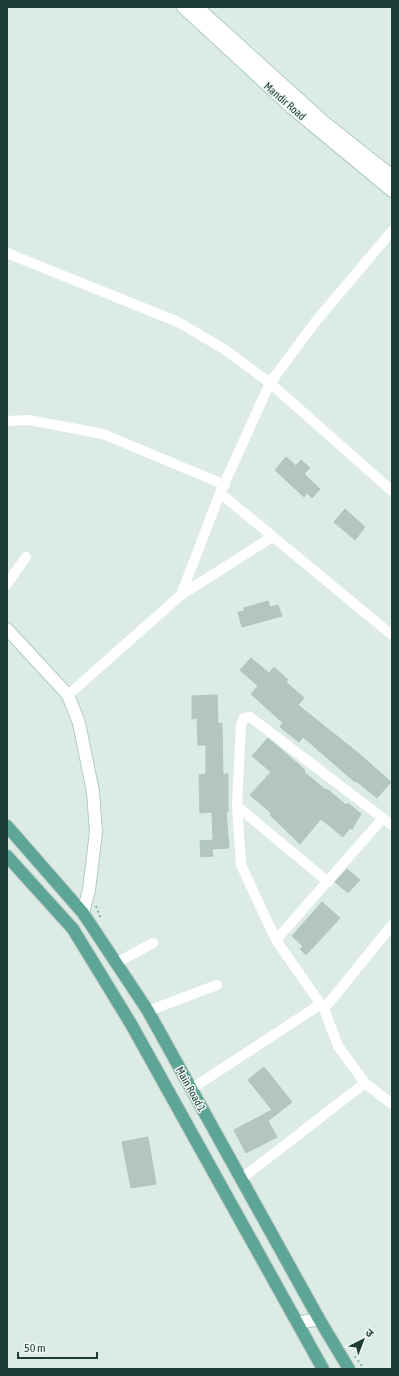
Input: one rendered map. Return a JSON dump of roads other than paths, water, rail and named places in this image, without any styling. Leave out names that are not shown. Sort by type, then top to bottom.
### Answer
[{"type":"main road","name":"Main Road 1","points":[[7,826],[83,913],[148,1011],[319,1319],[349,1369]]},
{"type":"main road","name":"Main Road 1","points":[[7,856],[73,929],[131,1024],[323,1369]]},
{"type":"street","name":"Mandir Road","points":[[183,7],[292,108],[392,191]]},
{"type":"street","name":"Mandir Road","points":[[197,7],[324,122],[392,176]]},
{"type":"street","points":[[181,595],[222,489],[270,383],[316,321],[392,231]]},
{"type":"street","points":[[7,253],[178,322],[224,349],[270,383],[392,491]]},
{"type":"street","points":[[7,421],[29,420],[103,434],[222,489],[272,537],[392,635]]},
{"type":"street","points":[[68,695],[181,595],[272,537]]},
{"type":"street","points":[[7,584],[26,557]]},
{"type":"street","points":[[7,629],[68,695],[79,723],[93,792],[96,832],[89,890],[83,913]]},
{"type":"street","points":[[392,825],[250,717],[244,718],[241,724],[237,806],[241,864],[276,940],[323,1007],[338,1046],[365,1083],[392,1104]]},
{"type":"street","points":[[237,806],[328,882]]},
{"type":"street","points":[[276,940],[383,818]]},
{"type":"street","points":[[191,1089],[323,1007],[392,925]]},
{"type":"street","points":[[116,963],[153,943]]},
{"type":"street","points":[[148,1011],[217,985]]},
{"type":"street","points":[[241,1178],[365,1083]]},
{"type":"street","points":[[297,1323],[319,1319]]}]
